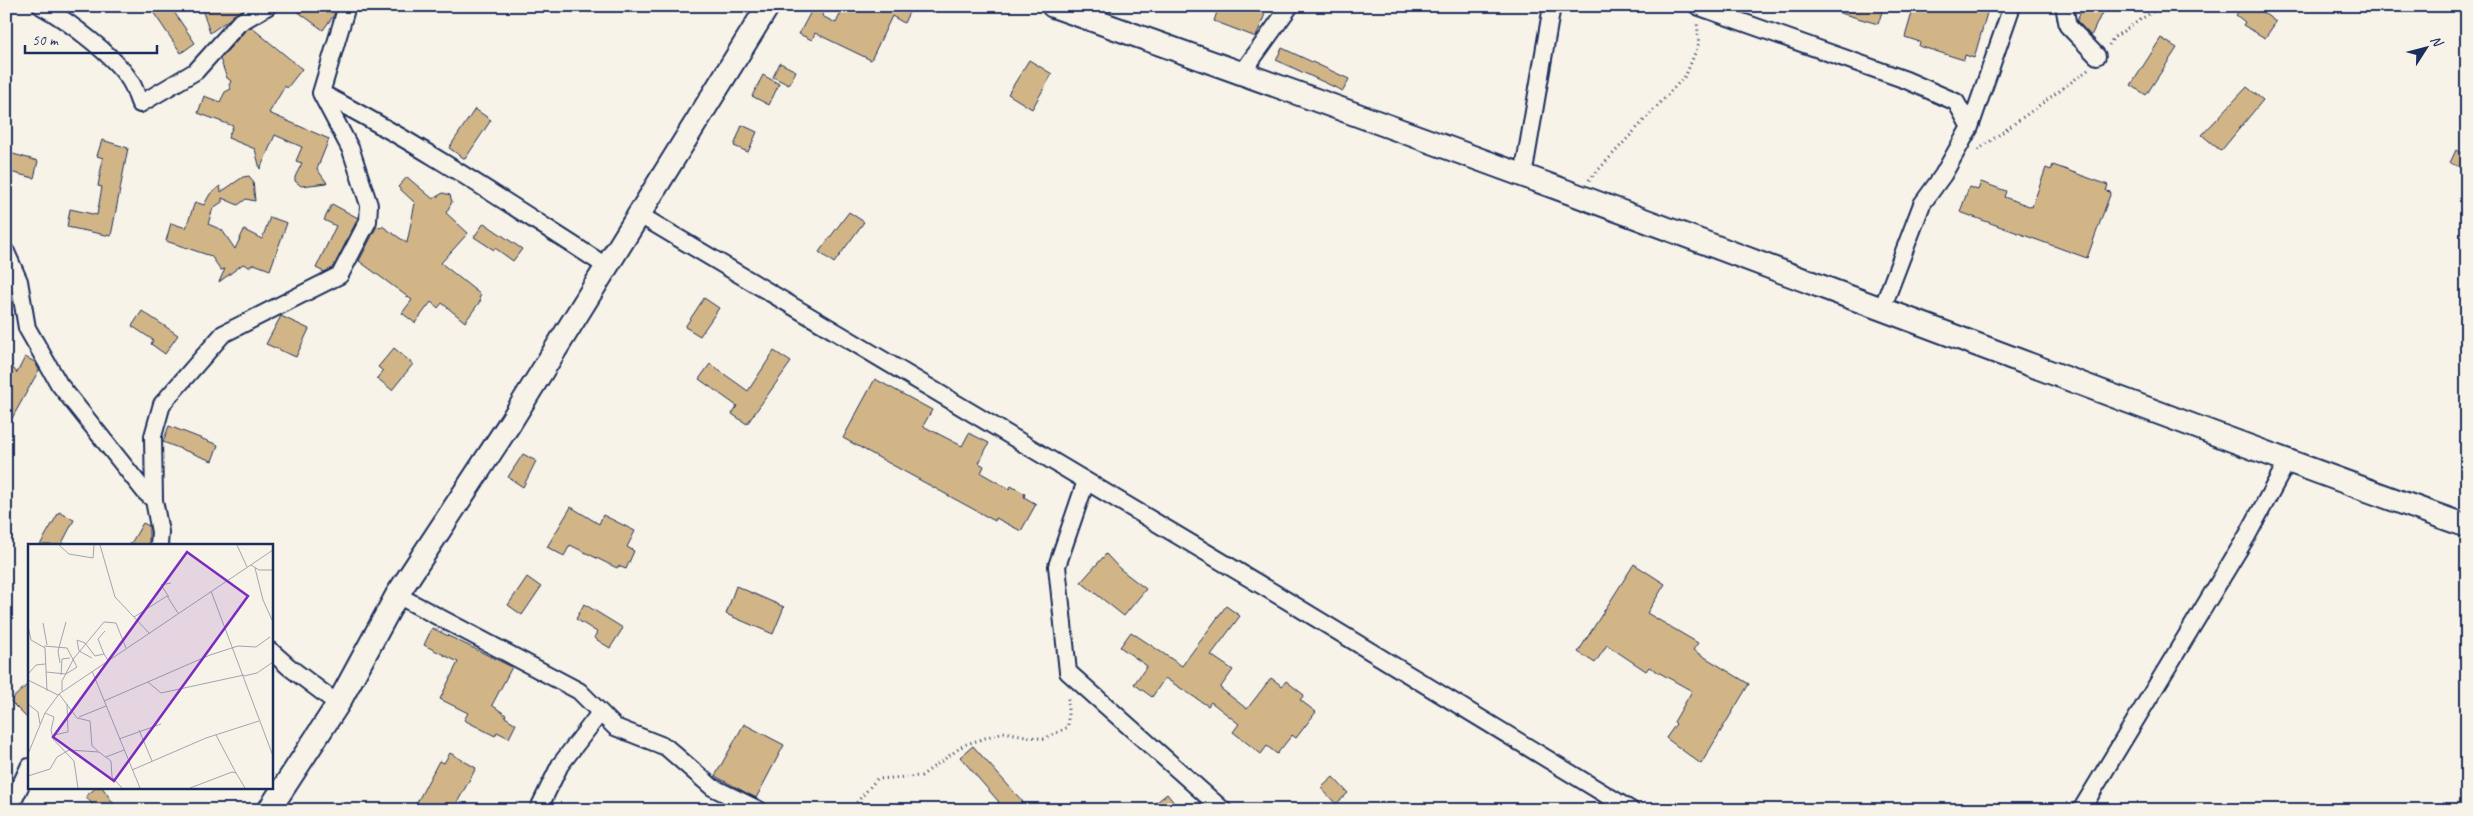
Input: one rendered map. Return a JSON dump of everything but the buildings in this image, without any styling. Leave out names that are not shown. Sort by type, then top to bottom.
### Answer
[{"type":"main road","points":[[269,810],[338,704],[396,595],[510,423],[768,6]]},
{"type":"main road","points":[[1053,6],[1523,176],[2287,462],[2467,526]]},
{"type":"street","points":[[41,6],[60,16],[108,56],[132,84],[140,104],[196,71],[238,23],[268,6]]},
{"type":"street","points":[[159,544],[160,532],[154,500],[154,436],[162,404],[223,334],[340,275],[368,221],[369,205],[351,150],[321,93],[347,6]]},
{"type":"street","points":[[1242,73],[1290,6]]},
{"type":"street","points":[[1523,176],[1552,6]]},
{"type":"street","points":[[1882,309],[1922,204],[1943,175],[1970,127],[2001,43],[2012,6]]},
{"type":"street","points":[[2064,6],[2068,26],[2098,59]]},
{"type":"street","points":[[1696,11],[1923,87],[1956,102],[1970,127]]},
{"type":"street","points":[[321,93],[367,116],[437,157],[606,266]]},
{"type":"street","points":[[638,214],[1086,481],[1631,810]]},
{"type":"street","points":[[6,252],[19,281],[27,328],[59,384],[145,492],[154,500]]},
{"type":"street","points":[[2081,810],[2242,544],[2287,462]]},
{"type":"street","points":[[1086,481],[1057,566],[1068,672],[1223,810]]},
{"type":"street","points":[[396,595],[579,691],[615,727],[666,747],[712,786],[759,810]]},
{"type":"street","points":[[272,652],[288,668],[338,704]]},
{"type":"street","points":[[538,810],[560,765],[600,713]]},
{"type":"street","points":[[9,810],[28,769]]},
{"type":"path","points":[[1975,152],[2098,59],[2113,38],[2158,8],[2186,6]]},
{"type":"path","points":[[1576,196],[1686,75],[1699,43],[1696,11]]},
{"type":"path","points":[[850,810],[877,779],[921,776],[964,745],[1003,732],[1044,739],[1068,727],[1068,672]]}]
